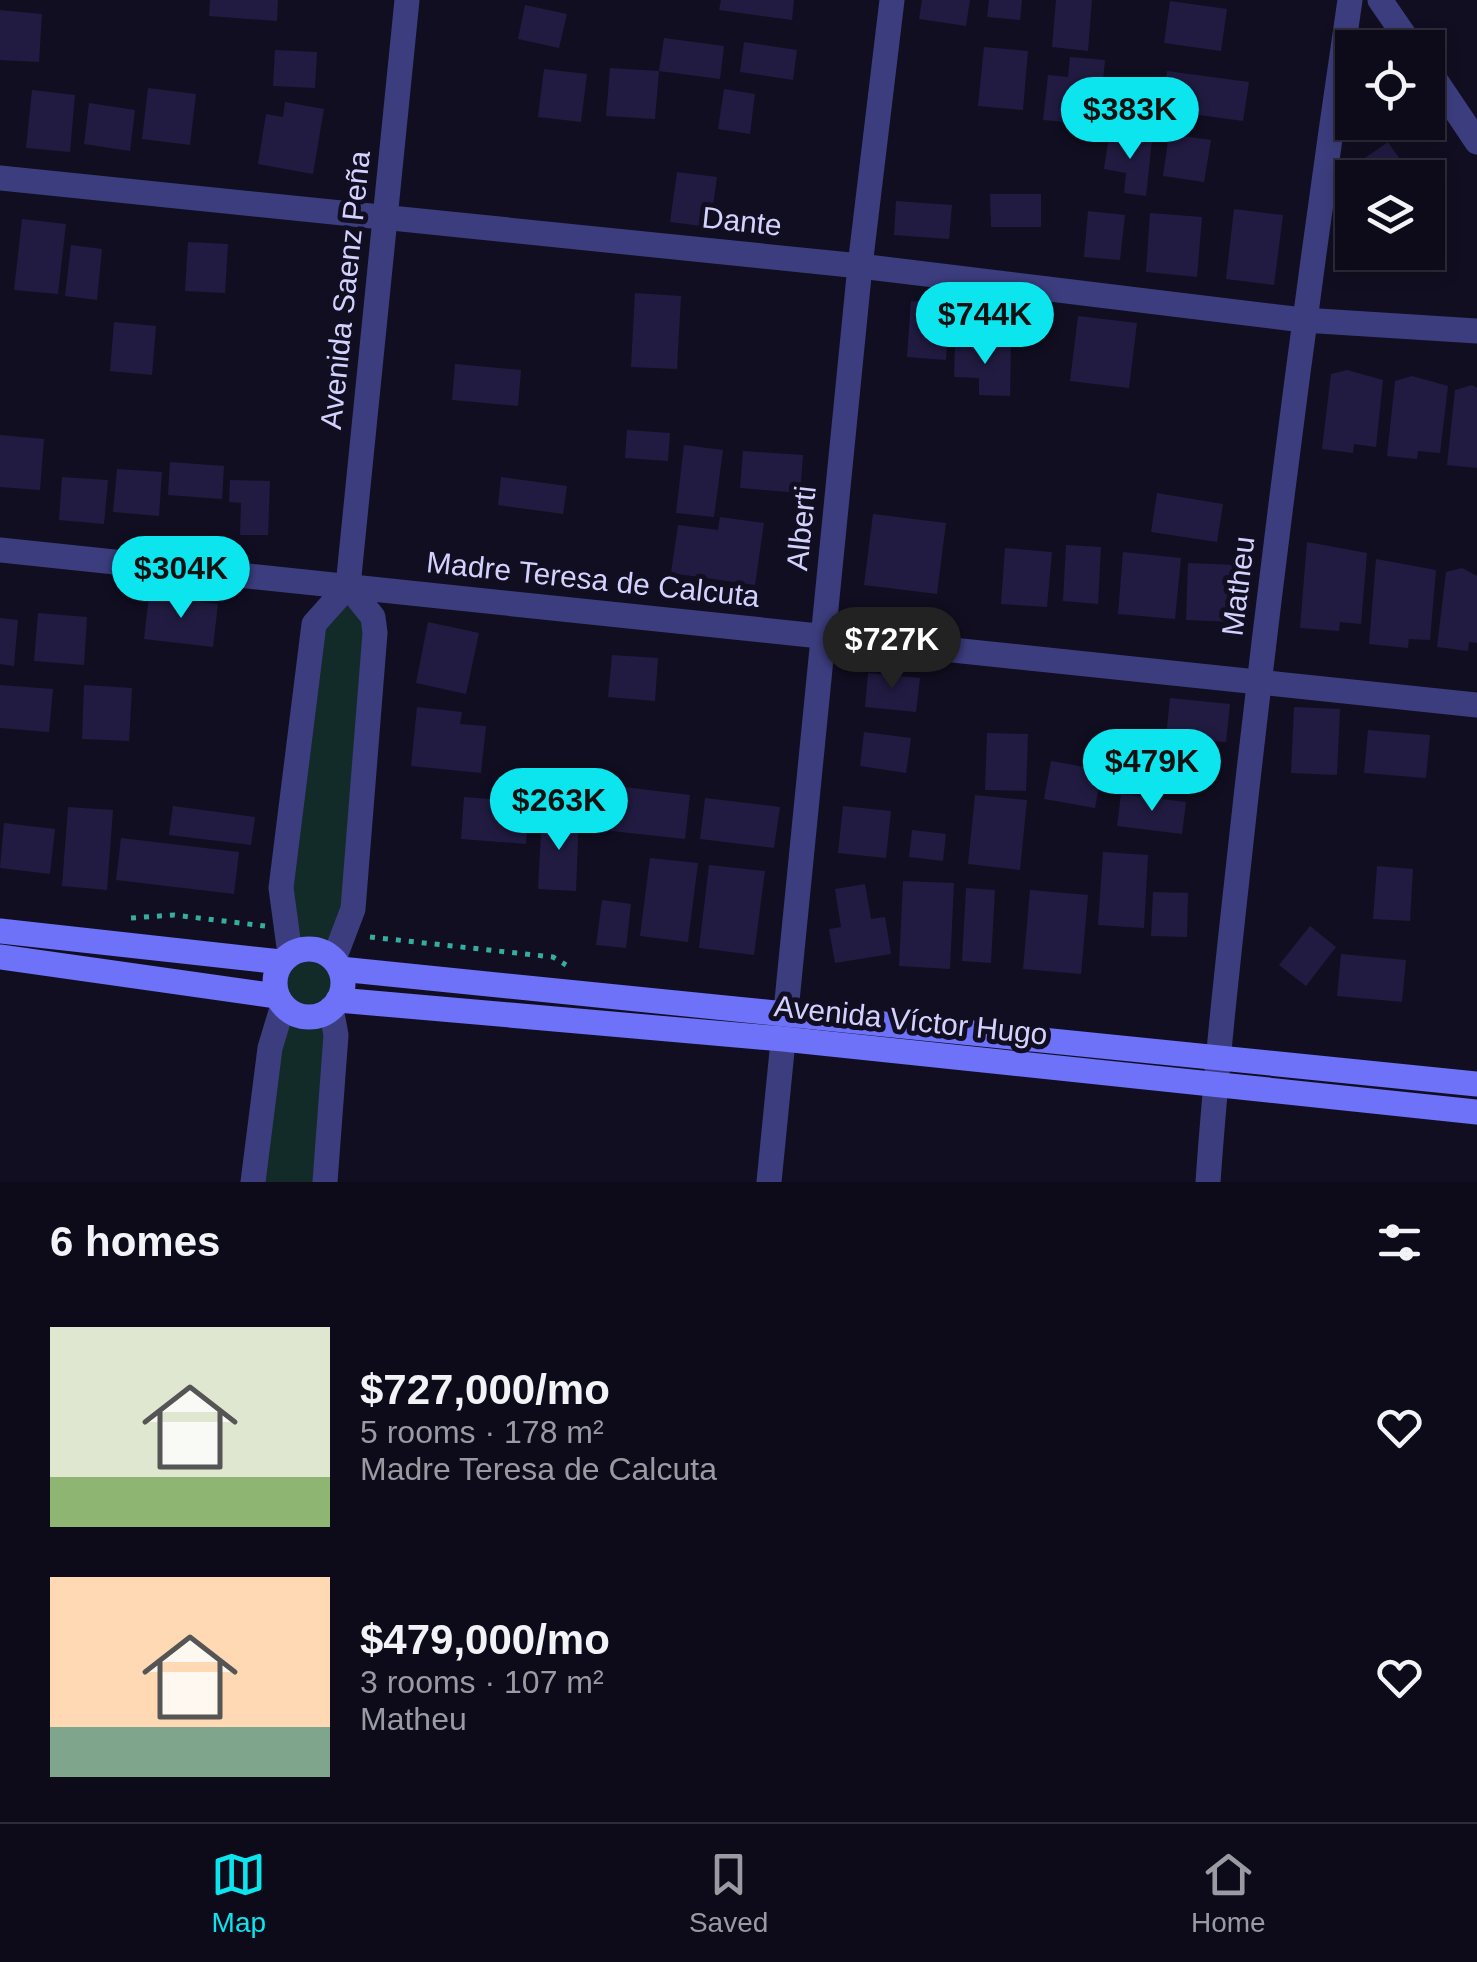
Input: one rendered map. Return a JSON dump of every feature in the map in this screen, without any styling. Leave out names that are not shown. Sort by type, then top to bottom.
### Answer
[{"type":"main road","name":"Avenida Víctor Hugo","points":[[0,931],[286,958],[313,948],[337,964],[1477,1084]]},
{"type":"main road","name":"Avenida Víctor Hugo","points":[[0,957],[280,1000],[301,1016],[335,1004],[783,1039],[1477,1112]]},
{"type":"main road","points":[[280,1000],[276,972],[286,958]]},
{"type":"main road","points":[[335,1004],[343,980],[337,964]]},
{"type":"street","name":"Avenida Saenz Peña","points":[[348,586],[407,0]]},
{"type":"street","name":"Alberti","points":[[769,1182],[860,266],[892,0]]},
{"type":"street","name":"Matheu","points":[[1208,1182],[1259,682],[1303,320],[1350,0]]},
{"type":"street","points":[[1380,0],[1401,30]]},
{"type":"street","points":[[1445,94],[1477,142]]},
{"type":"street","name":"Dante","points":[[0,178],[860,266],[1303,320],[1477,332]]},
{"type":"street","name":"Madre Teresa de Calcuta","points":[[0,550],[1477,705]]},
{"type":"street","points":[[286,958],[281,888],[314,624],[348,586],[373,617],[375,633],[352,909],[337,964]]},
{"type":"street","points":[[253,1182],[280,1000]]},
{"type":"street","points":[[324,1182],[335,1004]]},
{"type":"green space","points":[[348,586],[373,617],[325,1182],[256,1182],[314,624]]},
{"type":"building","points":[[210,0],[278,0],[277,21],[209,16]]},
{"type":"building","points":[[721,0],[794,0],[792,20],[719,10]]},
{"type":"building","points":[[922,0],[970,0],[966,26],[919,19]]},
{"type":"building","points":[[989,0],[1022,0],[1020,20],[987,17]]},
{"type":"building","points":[[1056,0],[1092,0],[1088,51],[1052,47]]},
{"type":"building","points":[[1170,1],[1227,9],[1221,51],[1164,43]]},
{"type":"building","points":[[525,5],[567,14],[559,48],[518,39]]},
{"type":"building","points":[[0,10],[42,14],[39,62],[0,60]]},
{"type":"building","points":[[664,38],[724,46],[720,79],[659,71]]},
{"type":"building","points":[[744,42],[797,50],[793,80],[740,72]]},
{"type":"building","points":[[984,47],[1028,51],[1023,110],[978,106]]},
{"type":"building","points":[[275,50],[317,52],[315,88],[273,86]]},
{"type":"building","points":[[1070,57],[1105,60],[1099,125],[1043,120],[1048,75],[1068,77]]},
{"type":"building","points":[[610,68],[659,71],[655,119],[606,116]]},
{"type":"building","points":[[544,69],[587,74],[581,122],[538,117]]},
{"type":"building","points":[[1167,71],[1249,82],[1243,121],[1162,110]]},
{"type":"building","points":[[148,88],[196,94],[190,145],[142,139]]},
{"type":"building","points":[[724,89],[755,94],[750,134],[718,129]]},
{"type":"building","points":[[32,90],[75,95],[70,152],[26,148]]},
{"type":"building","points":[[285,102],[324,109],[313,174],[258,164],[266,114],[283,117]]},
{"type":"building","points":[[89,103],[135,110],[130,151],[84,144]]},
{"type":"building","points":[[1169,134],[1211,140],[1204,182],[1163,176]]},
{"type":"building","points":[[1109,135],[1152,140],[1146,196],[1124,193],[1126,173],[1104,169]]},
{"type":"building","points":[[1388,142],[1400,160],[1362,160]]},
{"type":"building","points":[[677,172],[717,177],[710,227],[670,222]]},
{"type":"building","points":[[990,194],[1041,194],[1041,227],[991,227]]},
{"type":"building","points":[[896,201],[952,205],[949,239],[894,235]]},
{"type":"building","points":[[1234,209],[1283,215],[1274,285],[1226,279]]},
{"type":"building","points":[[1088,211],[1125,215],[1120,260],[1084,257]]},
{"type":"building","points":[[1150,213],[1202,217],[1197,277],[1146,272]]},
{"type":"building","points":[[22,219],[66,224],[58,294],[14,290]]},
{"type":"building","points":[[188,242],[228,244],[225,293],[185,291]]},
{"type":"building","points":[[71,245],[102,249],[97,300],[65,296]]},
{"type":"building","points":[[635,293],[681,296],[677,369],[631,367]]},
{"type":"building","points":[[911,301],[950,304],[946,360],[907,357]]},
{"type":"building","points":[[1078,316],[1137,323],[1129,388],[1070,381]]},
{"type":"building","points":[[114,322],[156,326],[152,375],[110,371]]},
{"type":"building","points":[[955,344],[1011,344],[1010,396],[979,395],[979,378],[954,377]]},
{"type":"building","points":[[455,364],[521,370],[518,406],[452,400]]},
{"type":"building","points":[[1347,370],[1383,380],[1376,447],[1354,444],[1353,453],[1322,449],[1331,374]]},
{"type":"building","points":[[1412,376],[1448,386],[1440,453],[1418,451],[1417,459],[1387,456],[1395,381]]},
{"type":"building","points":[[1472,385],[1477,388],[1477,468],[1447,465],[1455,390]]},
{"type":"building","points":[[627,430],[670,433],[668,461],[625,458]]},
{"type":"building","points":[[0,435],[44,439],[40,490],[0,487]]},
{"type":"building","points":[[684,445],[723,450],[714,517],[676,513]]},
{"type":"building","points":[[743,451],[803,455],[800,493],[740,488]]},
{"type":"building","points":[[170,462],[224,466],[222,499],[168,495]]},
{"type":"building","points":[[117,469],[162,472],[159,516],[113,512]]},
{"type":"building","points":[[62,477],[108,480],[104,524],[59,520]]},
{"type":"building","points":[[501,477],[567,486],[563,514],[498,505]]},
{"type":"building","points":[[230,480],[270,481],[268,535],[240,535],[241,503],[229,502]]},
{"type":"building","points":[[1157,493],[1223,504],[1217,542],[1151,532]]},
{"type":"building","points":[[873,514],[946,523],[937,594],[864,585]]},
{"type":"building","points":[[720,517],[764,523],[755,585],[671,573],[678,525],[718,530]]},
{"type":"building","points":[[1307,542],[1367,553],[1361,624],[1340,622],[1339,631],[1300,628]]},
{"type":"building","points":[[1066,545],[1101,547],[1098,604],[1063,601]]},
{"type":"building","points":[[1005,548],[1052,552],[1047,607],[1001,604]]},
{"type":"building","points":[[1123,552],[1181,558],[1175,619],[1118,614]]},
{"type":"building","points":[[1376,559],[1436,570],[1430,640],[1409,639],[1408,648],[1369,644]]},
{"type":"building","points":[[1188,563],[1236,565],[1234,622],[1186,620]]},
{"type":"building","points":[[1462,568],[1477,576],[1477,643],[1469,642],[1468,651],[1437,647],[1446,572]]},
{"type":"building","points":[[149,595],[218,604],[213,647],[144,639]]},
{"type":"building","points":[[38,613],[87,617],[84,665],[34,661]]},
{"type":"building","points":[[0,618],[18,620],[14,666],[0,664]]},
{"type":"building","points":[[428,622],[479,633],[466,694],[416,683]]},
{"type":"building","points":[[612,655],[658,658],[655,701],[608,697]]},
{"type":"building","points":[[868,673],[920,678],[916,712],[865,707]]},
{"type":"building","points":[[0,685],[53,689],[49,732],[0,728]]},
{"type":"building","points":[[84,685],[132,688],[129,741],[82,739]]},
{"type":"building","points":[[1170,698],[1230,704],[1226,742],[1166,737]]},
{"type":"building","points":[[417,707],[462,712],[460,724],[486,726],[481,773],[411,766]]},
{"type":"building","points":[[1294,707],[1340,709],[1337,775],[1291,773]]},
{"type":"building","points":[[1368,730],[1430,735],[1426,778],[1364,773]]},
{"type":"building","points":[[864,732],[911,738],[906,773],[860,766]]},
{"type":"building","points":[[987,733],[1028,734],[1026,791],[985,790]]},
{"type":"building","points":[[1114,738],[1201,745],[1197,788],[1110,780]]},
{"type":"building","points":[[1051,761],[1102,770],[1095,808],[1044,799]]},
{"type":"building","points":[[616,786],[690,795],[685,839],[611,831]]},
{"type":"building","points":[[1121,794],[1186,802],[1182,834],[1117,826]]},
{"type":"building","points":[[975,795],[1027,800],[1020,870],[968,864]]},
{"type":"building","points":[[464,797],[529,802],[526,844],[461,839]]},
{"type":"building","points":[[705,798],[780,807],[774,848],[700,839]]},
{"type":"building","points":[[173,806],[255,817],[251,845],[169,835]]},
{"type":"building","points":[[843,806],[891,811],[886,858],[838,853]]},
{"type":"building","points":[[68,807],[113,810],[107,890],[62,886]]},
{"type":"building","points":[[542,814],[579,816],[576,891],[538,889]]},
{"type":"building","points":[[4,823],[55,829],[50,874],[0,868]]},
{"type":"building","points":[[912,830],[946,834],[943,861],[909,857]]},
{"type":"building","points":[[121,838],[239,852],[234,894],[116,880]]},
{"type":"building","points":[[1103,852],[1148,855],[1144,928],[1098,925]]},
{"type":"building","points":[[650,858],[698,863],[688,942],[640,936]]},
{"type":"building","points":[[709,865],[765,871],[754,955],[699,948]]},
{"type":"building","points":[[1377,866],[1413,869],[1410,921],[1373,919]]},
{"type":"building","points":[[903,881],[954,883],[950,969],[899,966]]},
{"type":"building","points":[[865,884],[871,919],[885,917],[891,954],[835,963],[829,929],[841,927],[835,889]]},
{"type":"building","points":[[966,888],[995,890],[991,963],[962,961]]},
{"type":"building","points":[[1030,890],[1088,895],[1081,974],[1023,969]]},
{"type":"building","points":[[1153,892],[1188,893],[1187,937],[1151,936]]},
{"type":"building","points":[[602,900],[631,904],[626,948],[596,945]]},
{"type":"building","points":[[1310,926],[1336,947],[1306,986],[1279,965]]},
{"type":"building","points":[[1341,954],[1406,960],[1402,1002],[1337,996]]}]
